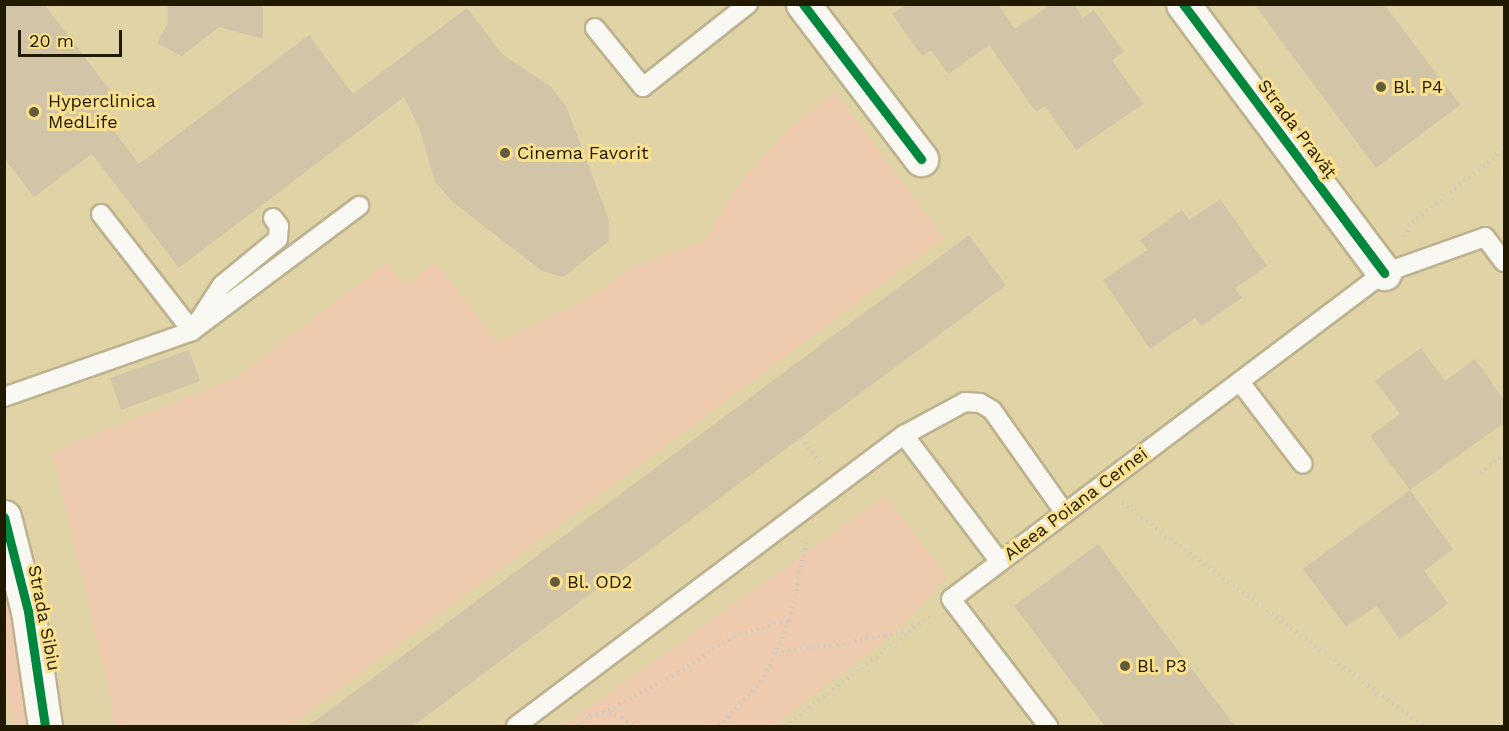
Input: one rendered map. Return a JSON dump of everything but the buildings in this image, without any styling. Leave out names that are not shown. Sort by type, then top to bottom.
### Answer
[{"type":"street","points":[[803,4],[921,159]]},
{"type":"street","name":"Strada Pravăț","points":[[1183,4],[1384,273]]},
{"type":"street","name":"Strada Sibiu","points":[[4,516],[28,611],[45,726]]},
{"type":"lane","points":[[595,28],[643,87],[748,4]]},
{"type":"lane","points":[[4,397],[192,331],[359,206]]},
{"type":"lane","points":[[101,214],[192,331]]},
{"type":"lane","points":[[192,331],[222,285],[278,239],[279,226],[273,218]]},
{"type":"lane","name":"Aleea Poiana Cernei","points":[[904,435],[1000,562],[1384,273],[1485,237],[1504,262]]},
{"type":"lane","points":[[1240,382],[1303,464]]},
{"type":"lane","points":[[516,726],[904,435],[965,402],[980,403],[992,410],[1065,513]]},
{"type":"lane","points":[[1000,562],[951,599],[1048,726]]},
{"type":"path","points":[[1384,273],[1412,222],[1504,150]]},
{"type":"path","points":[[801,438],[838,485]]},
{"type":"path","points":[[1480,473],[1504,455]]},
{"type":"path","points":[[1100,487],[1423,726]]},
{"type":"path","points":[[719,726],[762,682],[790,620],[813,503]]},
{"type":"path","points":[[785,726],[951,599]]},
{"type":"path","points":[[577,726],[678,673],[734,636],[790,620]]},
{"type":"path","points":[[776,651],[837,645],[911,630]]},
{"type":"path","points":[[603,713],[622,717],[633,726]]},
{"type":"shaded area","points":[[835,92],[944,238],[289,726],[113,726],[112,703],[52,452],[238,377],[387,262],[405,285],[436,262],[497,342],[588,299],[630,268],[705,241],[735,189],[787,130]]},
{"type":"shaded area","points":[[885,496],[947,576],[899,630],[772,726],[563,726]]},
{"type":"shaded area","points":[[4,574],[17,620],[32,726],[13,726],[4,665]]},
{"type":"cycle path","points":[[803,4],[921,159]]},
{"type":"cycle path","points":[[1183,4],[1384,273]]},
{"type":"cycle path","points":[[4,517],[28,611],[45,726]]},
{"type":"place","name":"Bl. P4","points":[[1381,87]]},
{"type":"place","name":"Hyperclinica MedLife","points":[[34,112]]},
{"type":"place","name":"Cinema Favorit","points":[[505,153]]},
{"type":"place","name":"Bl. OD2","points":[[555,582]]},
{"type":"place","name":"Bl. P3","points":[[1125,666]]}]
